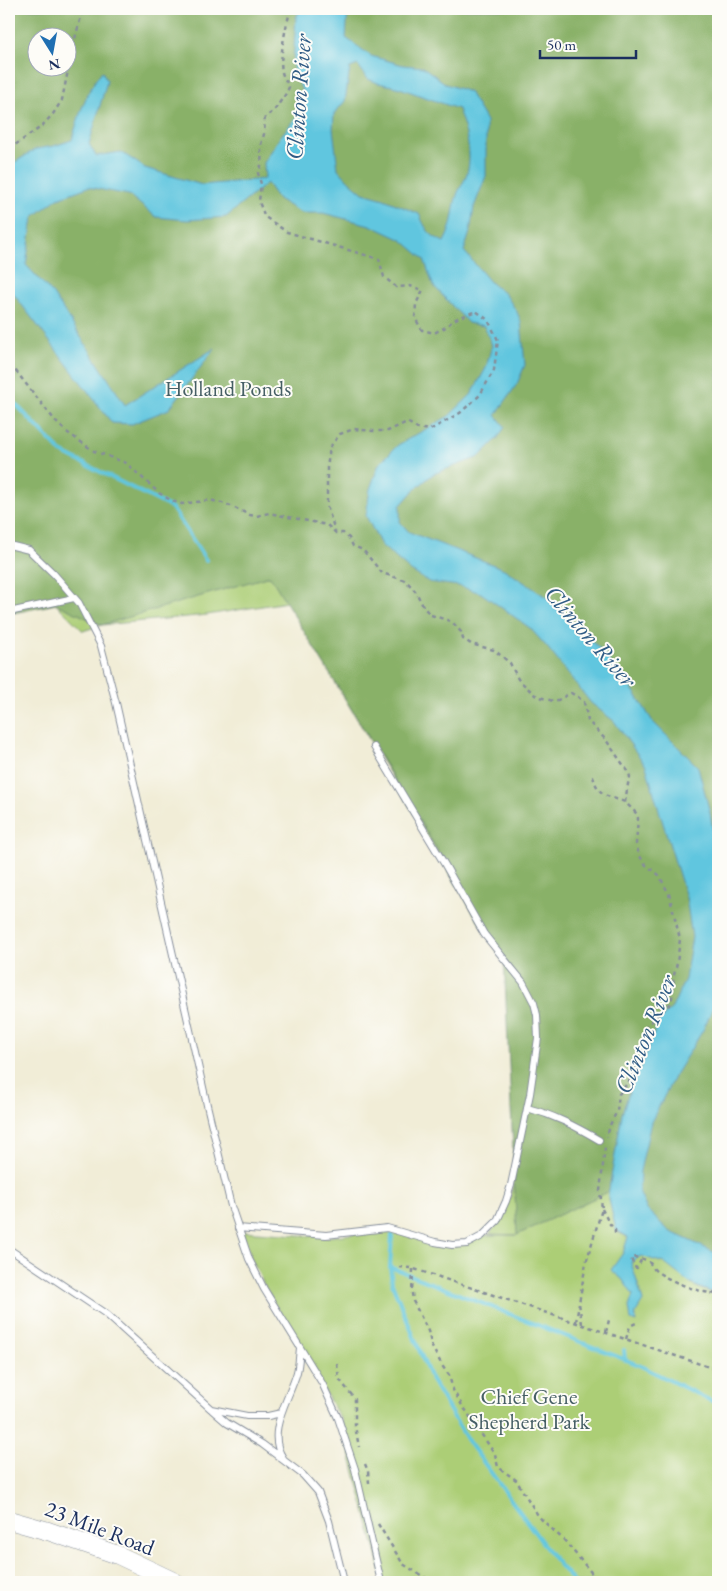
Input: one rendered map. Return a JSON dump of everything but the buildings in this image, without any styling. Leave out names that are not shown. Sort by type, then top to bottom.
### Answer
[{"type":"main road","name":"23 Mile Road","points":[[9,1520],[48,1530],[118,1555],[175,1582]]},
{"type":"lane","points":[[9,544],[29,550],[54,574],[79,603],[101,646],[116,703],[231,1206],[248,1259],[322,1383],[341,1427],[355,1470],[381,1582]]},
{"type":"lane","points":[[9,612],[74,598]]},
{"type":"lane","points":[[238,1228],[326,1234],[387,1228],[435,1242],[452,1245],[467,1244],[482,1236],[497,1220],[511,1185],[527,1108],[538,1038],[537,1015],[534,1003],[523,982],[484,934],[374,747]]},
{"type":"lane","points":[[527,1108],[547,1113],[599,1140]]},
{"type":"lane","points":[[9,1249],[106,1314],[228,1423],[262,1444],[303,1475],[318,1492],[329,1522],[344,1582]]},
{"type":"lane","points":[[286,1463],[278,1451],[277,1423],[298,1371],[300,1348]]},
{"type":"lane","points":[[211,1409],[247,1416],[281,1414]]},
{"type":"path","points":[[9,149],[41,127],[62,100],[73,46],[84,9]]},
{"type":"path","points":[[291,9],[286,24],[282,54],[282,73],[289,87],[286,95],[280,101],[277,110],[265,117],[261,150],[263,157],[261,169],[258,173],[261,184],[258,202],[265,217],[287,232],[379,259],[384,277],[396,287],[410,286],[423,290],[416,304],[415,318],[422,330],[434,333],[446,327],[453,320],[476,311],[488,320],[498,340],[494,370],[480,395],[460,413],[430,430],[417,428],[406,422],[388,431],[354,429],[340,434],[330,447],[327,468],[327,506],[336,533]]},
{"type":"path","points":[[9,366],[15,370],[57,423],[68,433],[94,450],[126,463],[159,493],[172,501],[182,504],[210,500],[226,504],[250,515],[257,516],[269,513],[328,526],[336,533],[343,533],[349,538],[353,546],[363,550],[382,573],[404,580],[409,584],[431,615],[447,620],[461,632],[463,639],[471,644],[494,650],[510,663],[518,679],[535,694],[553,701],[570,693],[578,697],[584,702],[588,721],[606,740],[629,773],[630,777],[625,802]]},
{"type":"path","points":[[593,776],[595,785],[602,793],[625,802],[637,814],[636,844],[646,865],[658,875],[669,894],[680,939],[670,1004],[647,1026],[638,1060],[630,1080],[619,1094],[617,1111],[610,1125],[605,1144],[600,1191],[602,1210],[615,1230],[616,1235]]},
{"type":"path","points":[[576,1322],[586,1263],[602,1210]]},
{"type":"path","points":[[641,1260],[637,1268],[634,1267],[631,1258],[635,1256],[641,1260],[648,1261],[663,1276],[686,1286],[718,1294]]},
{"type":"path","points":[[399,1267],[413,1269],[718,1370]]},
{"type":"path","points":[[413,1269],[413,1301],[428,1331],[432,1347],[443,1367],[450,1375],[452,1390],[462,1407],[469,1414],[472,1424],[495,1454],[498,1467],[516,1480],[539,1517],[565,1541],[599,1582]]},
{"type":"path","points":[[579,1303],[582,1324]]},
{"type":"path","points":[[606,1332],[609,1320]]},
{"type":"path","points":[[626,1339],[630,1326],[636,1323]]},
{"type":"path","points":[[337,1364],[339,1379],[355,1399],[355,1426],[359,1451]]},
{"type":"path","points":[[362,1458],[368,1472],[370,1485]]},
{"type":"path","points":[[374,1519],[384,1531],[403,1564],[432,1582]]},
{"type":"green space","name":"Holland Ponds","points":[[9,9],[315,9],[622,1114],[608,1194],[617,1232],[648,1250],[695,1286],[709,1292],[718,1293],[718,1582],[384,1582],[341,1420],[265,1287],[251,1258],[242,1231],[326,1237],[386,1230],[452,1248],[486,1235],[516,1235],[489,1234],[499,1222],[510,1198],[540,1015],[487,936],[287,602],[207,615],[102,625],[83,631],[56,604]]},
{"type":"green space","name":"Holland Ponds","points":[[9,9],[718,9],[718,1270],[679,1251],[620,1186],[517,1235],[504,959],[270,576],[102,625],[56,604],[9,614]]},
{"type":"water","points":[[301,9],[348,9],[346,38],[371,56],[403,65],[423,67],[446,84],[469,92],[486,121],[486,176],[474,207],[470,232],[464,251],[491,283],[506,295],[517,312],[521,322],[525,365],[517,384],[496,415],[505,427],[497,439],[479,457],[433,474],[413,491],[400,506],[400,522],[409,532],[504,569],[546,597],[601,650],[635,693],[653,722],[698,767],[710,813],[718,860],[718,996],[703,1030],[675,1075],[651,1122],[640,1171],[639,1192],[647,1210],[669,1231],[718,1254],[718,1292],[708,1291],[691,1284],[664,1263],[641,1256],[631,1262],[643,1301],[635,1314],[636,1322],[631,1320],[629,1307],[633,1295],[622,1279],[611,1270],[623,1253],[628,1237],[616,1230],[608,1195],[622,1114],[633,1080],[641,1067],[659,1020],[672,1008],[685,979],[692,937],[686,897],[646,766],[614,721],[591,703],[530,628],[481,593],[459,586],[429,582],[411,571],[381,545],[366,516],[370,489],[379,464],[398,445],[449,416],[471,395],[486,368],[492,345],[484,326],[468,323],[433,285],[424,259],[402,240],[370,225],[323,213],[301,213],[278,199],[267,183],[226,217],[187,220],[156,217],[129,195],[88,187],[58,198],[33,217],[26,265],[53,294],[125,405],[215,348],[169,409],[132,424],[112,423],[9,288],[9,168],[12,164],[36,149],[72,140],[87,95],[102,71],[107,81],[89,144],[96,156],[121,152],[145,168],[202,185],[265,179],[264,163],[280,137],[298,115],[304,96],[293,67],[296,17]],"holes":[[[358,65],[368,79],[397,87],[458,109],[469,149],[469,165],[457,195],[451,225],[444,242],[434,237],[428,231],[419,214],[384,199],[363,193],[338,169],[333,129],[334,114],[345,101],[350,68]]]},
{"type":"waterway","points":[[9,397],[61,452],[172,508],[206,560]]},
{"type":"waterway","points":[[392,1235],[390,1267],[392,1283],[431,1379],[468,1441],[555,1560],[574,1582]]},
{"type":"waterway","points":[[390,1267],[639,1365],[718,1404]]},
{"type":"waterway","points":[[624,1350],[625,1360]]},
{"type":"water label","name":"Clinton River","points":[[298,97]]},
{"type":"water label","name":"Clinton River","points":[[591,636]]},
{"type":"water label","name":"Clinton River","points":[[645,1034]]},
{"type":"park label","name":"Chief Gene Shepherd Park","points":[[529,1408]]}]
